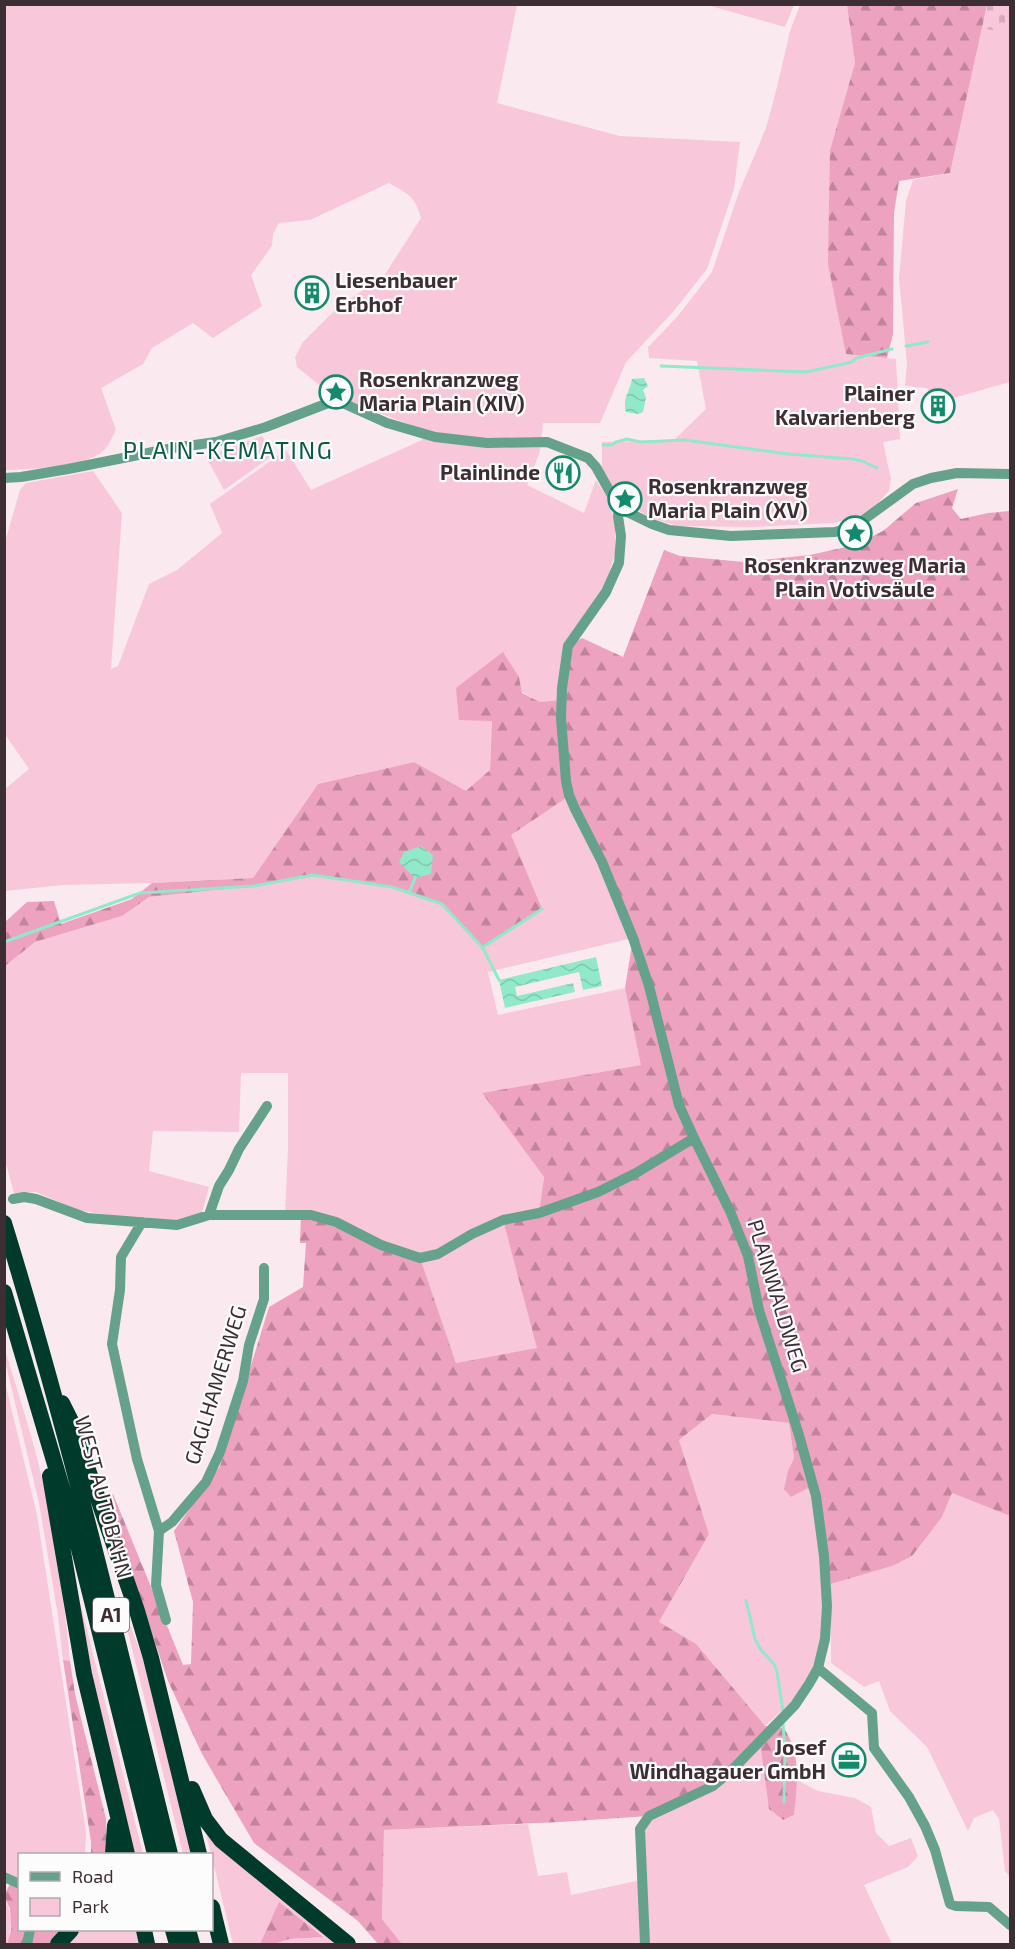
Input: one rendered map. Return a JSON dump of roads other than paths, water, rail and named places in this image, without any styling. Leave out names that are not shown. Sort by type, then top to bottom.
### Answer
[{"type":"highway","name":"WEST AUTOBAHN","points":[[4,1223],[49,1376],[170,1853]]},
{"type":"highway","name":"WEST AUTOBAHN","points":[[4,1292],[73,1525],[155,1853]]},
{"type":"highway","points":[[49,1376],[71,1421],[121,1562],[151,1658],[199,1853]]},
{"type":"highway","points":[[47,1438],[50,1482],[84,1674],[127,1853]]},
{"type":"highway","points":[[177,1767],[191,1786],[205,1819],[222,1840],[348,1944]]},
{"type":"highway","points":[[113,1853],[113,1834],[118,1812]]},
{"type":"highway","points":[[213,1911],[221,1944]]},
{"type":"highway","points":[[58,1944],[69,1931]]},
{"type":"street","points":[[4,478],[21,477],[216,442],[266,427],[336,400],[387,423],[435,437],[487,443],[547,442],[588,458],[596,467],[619,508],[669,530],[731,536],[835,532],[855,526],[914,484],[931,478],[957,473],[1011,474]]},
{"type":"street","name":"PLAINWALDWEG","points":[[619,508],[621,536],[619,563],[606,592],[568,646],[562,689],[561,718],[566,781],[572,802],[602,862],[633,938],[649,986],[679,1105],[730,1211],[748,1257],[759,1310],[816,1496],[824,1556],[827,1606],[825,1639],[818,1668],[795,1705],[731,1771],[712,1786],[649,1815],[640,1829],[645,1944]]},
{"type":"street","points":[[209,1215],[219,1186],[239,1149],[267,1106]]},
{"type":"street","points":[[13,1199],[24,1197],[36,1199],[87,1218],[177,1226],[209,1215],[311,1215],[336,1221],[381,1245],[420,1258],[438,1254],[472,1234],[503,1220],[539,1213],[598,1192],[636,1173],[694,1138]]},
{"type":"street","points":[[142,1222],[121,1257],[120,1290],[112,1344],[137,1459],[159,1531],[156,1585],[166,1620]]},
{"type":"street","name":"GAGLHAMERWEG","points":[[159,1531],[172,1522],[206,1482],[220,1452],[243,1381],[249,1345],[264,1299],[264,1268]]},
{"type":"street","points":[[818,1668],[872,1713],[874,1748],[909,1797],[925,1826],[935,1850],[950,1904],[988,1907],[1009,1923]]},
{"type":"street","points":[[4,1877],[18,1883]]},
{"type":"water","points":[[644,378],[648,386],[643,390],[646,398],[643,412],[638,414],[626,412],[626,399],[632,379]]},
{"type":"water","points":[[421,846],[433,855],[431,874],[415,878],[399,862],[404,852]]},
{"type":"water","points":[[596,957],[602,986],[583,990],[579,972],[515,987],[517,996],[573,983],[575,992],[505,1008],[499,980]]},
{"type":"waterway","points":[[906,346],[928,342]]},
{"type":"waterway","points":[[661,366],[806,372],[852,362],[856,358],[892,349]]},
{"type":"waterway","points":[[603,445],[612,445],[627,439],[641,442],[685,440],[788,454],[853,459],[877,468]]},
{"type":"waterway","points":[[4,942],[140,893],[254,886],[313,875],[392,887],[442,904],[483,948],[499,980]]},
{"type":"waterway","points":[[409,893],[415,878]]},
{"type":"waterway","points":[[483,947],[542,909]]},
{"type":"waterway","points":[[746,1600],[755,1639],[761,1650],[774,1664],[777,1672],[783,1711]]},
{"type":"waterway","points":[[783,1723],[784,1802]]},
{"type":"place","name":"Liesenbauer Erbhof","points":[[312,293]]},
{"type":"place","name":"Rosenkranzweg Maria Plain (XIV)","points":[[336,392]]},
{"type":"place","name":"Plainer Kalvarienberg","points":[[938,406]]},
{"type":"place","name":"Plainlinde","points":[[563,473]]},
{"type":"place","name":"Rosenkranzweg Maria Plain (XV)","points":[[625,499]]},
{"type":"place","name":"Rosenkranzweg Maria Plain Votivsäule","points":[[855,533]]},
{"type":"place","name":"Josef Windhagauer GmbH","points":[[849,1760]]},
{"type":"district","name":"PLAIN-KEMATING","points":[[228,451]]}]
